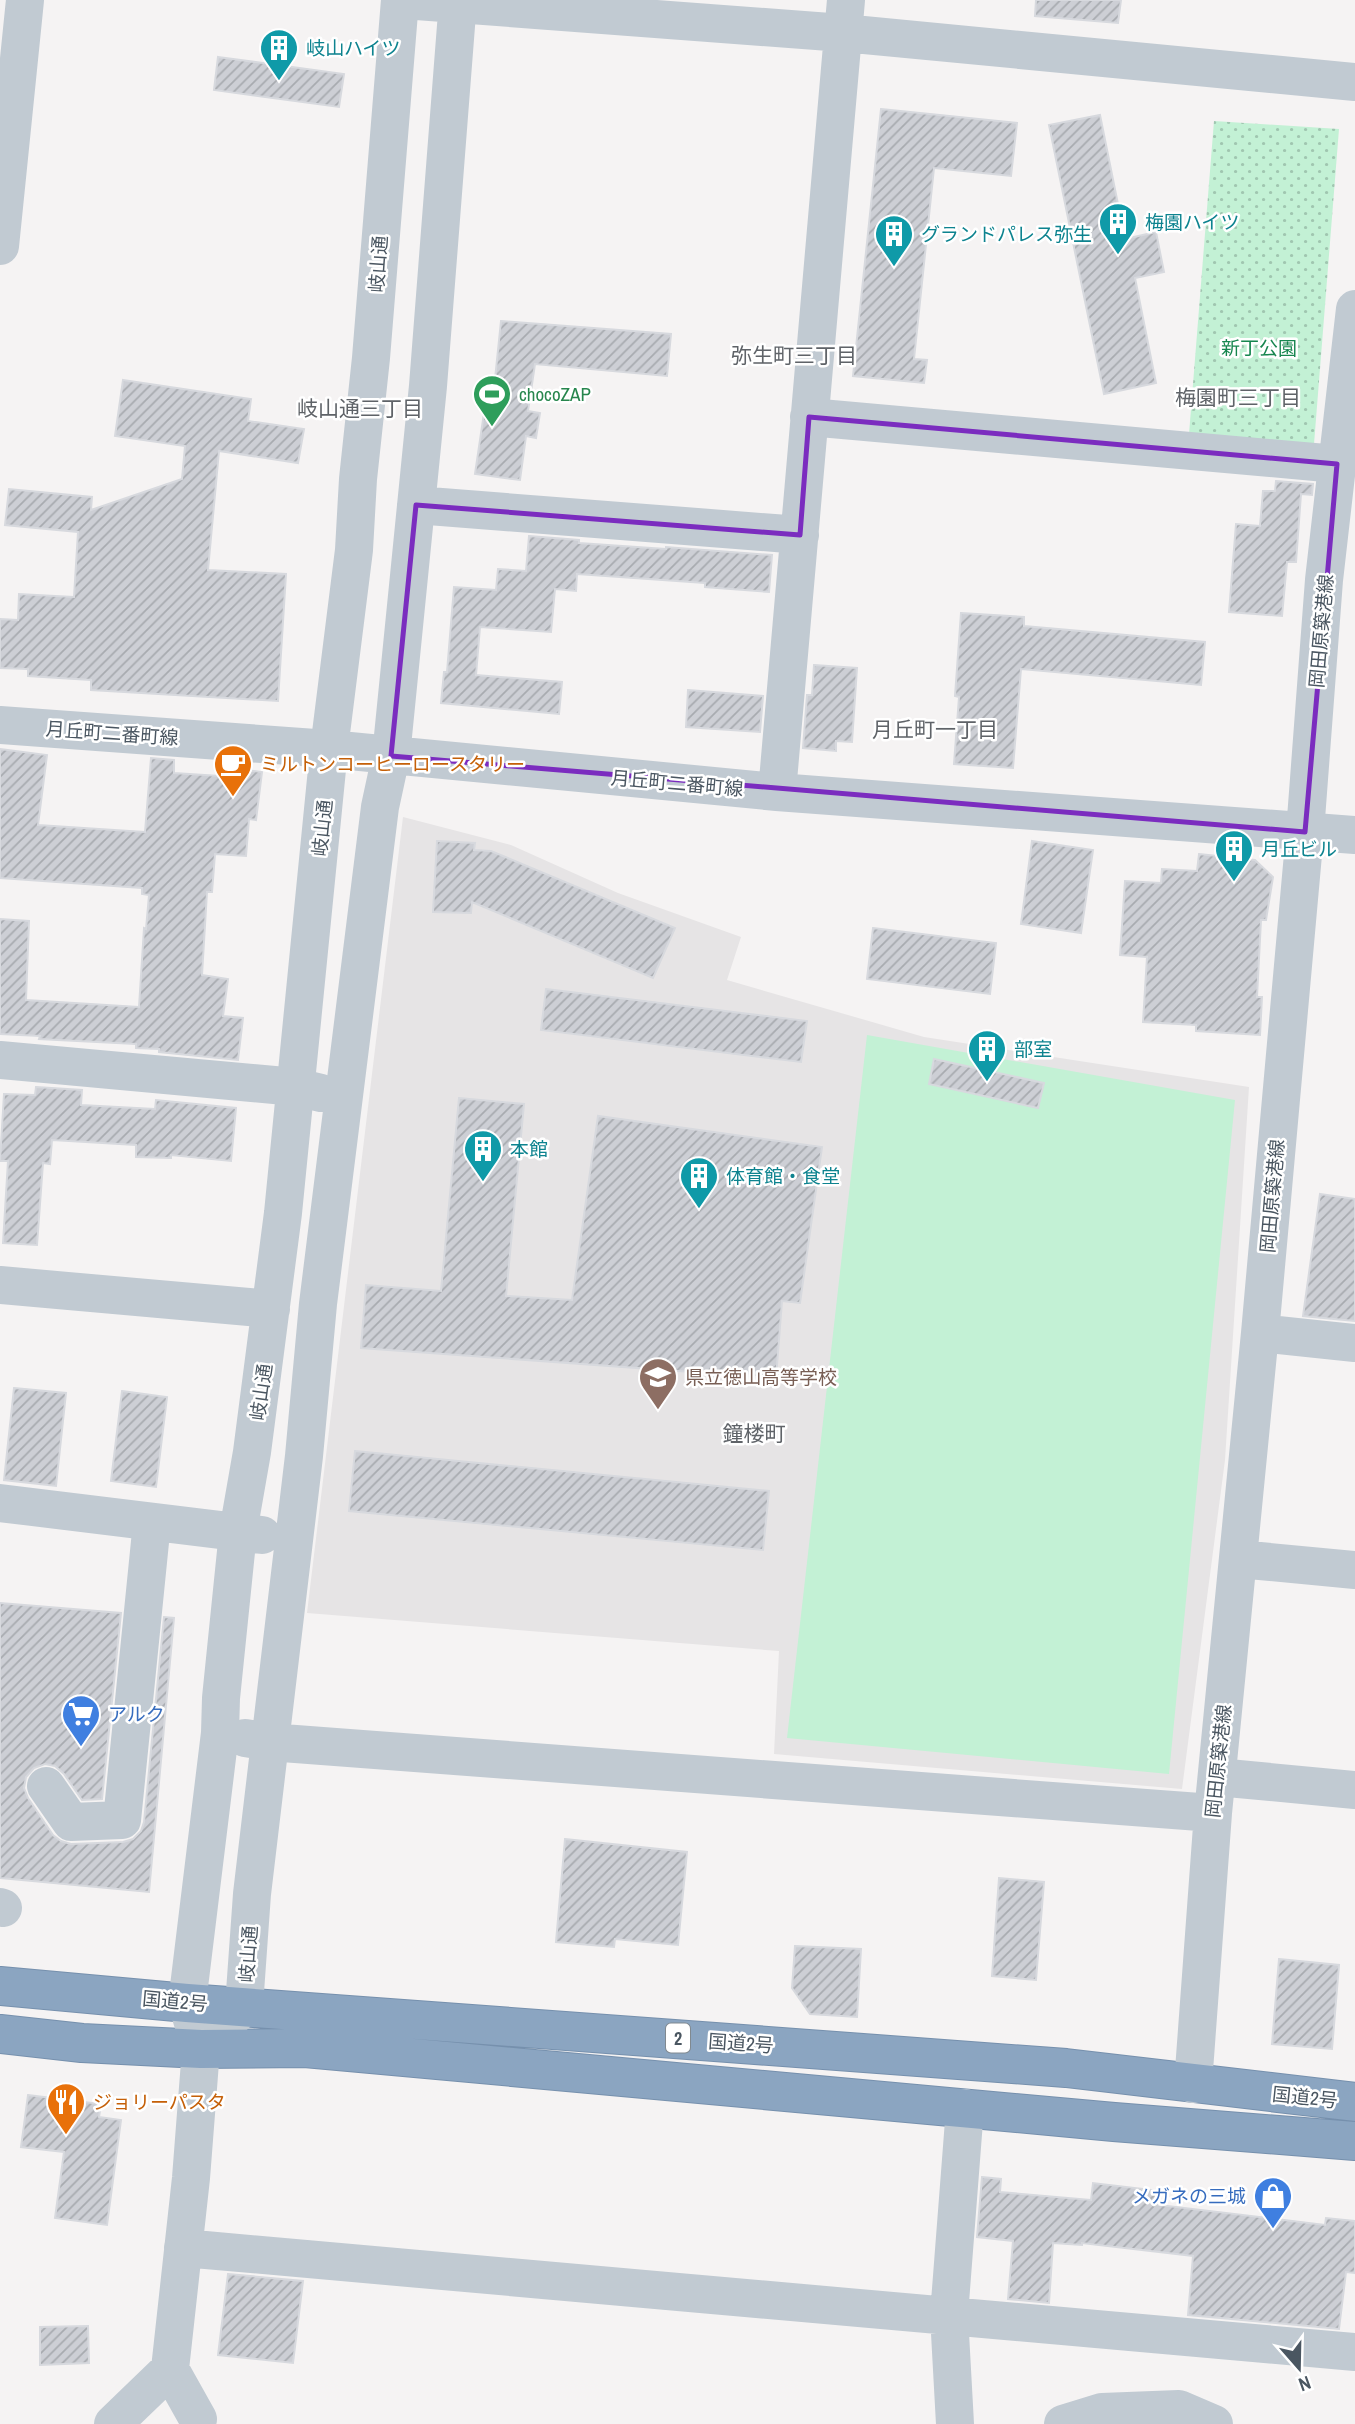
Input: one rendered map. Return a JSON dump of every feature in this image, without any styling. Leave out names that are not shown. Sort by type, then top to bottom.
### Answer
[{"type":"highway","name":"国道2号","points":[[0,1986],[187,2003],[1066,2068],[1355,2102]]},
{"type":"highway","name":"国道2号","points":[[0,2034],[82,2043],[201,2049],[305,2049],[1355,2141]]},
{"type":"street","points":[[0,246],[25,0]]},
{"type":"street","points":[[401,0],[845,17],[1355,82]]},
{"type":"street","name":"岐山通","points":[[401,0],[354,550],[329,749],[271,1310],[238,1532],[221,1698],[220,1733],[187,2003],[201,2049],[244,2006],[252,1894],[318,1304],[380,807],[391,756],[429,373],[457,3]]},
{"type":"street","points":[[777,792],[845,17]]},
{"type":"street","name":"岡田原築港線","points":[[1193,2084],[1215,1795],[1305,832],[1340,581],[1337,464],[1352,369],[1355,309]]},
{"type":"street","points":[[809,416],[1337,464]]},
{"type":"street","points":[[416,505],[800,535]]},
{"type":"street","name":"月丘町二番町線","points":[[0,725],[329,749],[777,792],[1355,835]]},
{"type":"street","points":[[0,1060],[296,1087],[344,1098]]},
{"type":"street","points":[[0,1285],[271,1310]]},
{"type":"street","points":[[1260,1333],[1355,1343]]},
{"type":"street","points":[[0,1503],[293,1538]]},
{"type":"street","points":[[46,1786],[71,1822],[122,1820],[152,1522]]},
{"type":"street","points":[[1238,1559],[1355,1570]]},
{"type":"street","points":[[220,1733],[269,1742],[1215,1795],[1355,1790]]},
{"type":"street","points":[[198,2419],[170,2369],[201,2049]]},
{"type":"street","points":[[955,2424],[949,2315],[965,2108]]},
{"type":"street","points":[[183,2248],[1355,2352]]},
{"type":"street","points":[[113,2424],[170,2369]]},
{"type":"street","points":[[1063,2424],[1102,2412],[1179,2409],[1214,2424]]},
{"type":"highlighted area","points":[[809,417],[1337,464],[1305,832],[391,756],[416,505],[800,535]]},
{"type":"shaded area","points":[[403,817],[511,845],[618,893],[741,937],[727,980],[924,1037],[1249,1087],[1225,1460],[1182,1789],[774,1754],[779,1651],[307,1613]]},
{"type":"green space","name":"新丁公園","points":[[1214,121],[1339,129],[1314,444],[1189,434]]},
{"type":"green space","points":[[867,1035],[1235,1100],[1169,1774],[787,1738]]},
{"type":"building","points":[[1036,0],[1121,0],[1118,23],[1035,16]]},
{"type":"building","name":"岐山ハイツ","points":[[218,57],[344,74],[339,107],[214,90]]},
{"type":"building","name":"グランドパレス弥生","points":[[881,109],[1017,123],[1011,176],[934,168],[914,359],[927,360],[924,383],[853,376]]},
{"type":"building","name":"梅園ハイツ","points":[[1100,115],[1125,239],[1156,232],[1164,272],[1135,278],[1156,383],[1104,394],[1049,125]]},
{"type":"building","points":[[501,321],[671,334],[667,376],[535,364],[528,411],[540,413],[536,438],[526,436],[520,480],[475,474],[489,379],[495,379]]},
{"type":"building","points":[[123,380],[251,399],[248,421],[304,429],[298,463],[219,451],[208,570],[286,574],[278,701],[91,690],[91,680],[28,676],[28,669],[0,668],[0,619],[18,620],[19,594],[74,597],[78,532],[5,525],[9,489],[92,497],[91,510],[182,479],[185,446],[115,436]]},
{"type":"building","points":[[1276,481],[1313,484],[1312,495],[1301,494],[1296,562],[1287,562],[1282,616],[1229,612],[1236,524],[1260,526],[1263,491],[1275,491]]},
{"type":"building","points":[[529,536],[579,540],[579,543],[772,555],[769,592],[705,587],[705,583],[577,574],[576,591],[555,589],[551,632],[480,627],[476,675],[562,682],[559,714],[441,703],[444,672],[447,672],[454,587],[496,590],[498,569],[526,571]]},
{"type":"building","points":[[961,613],[1024,617],[1024,626],[1205,642],[1201,685],[1021,669],[1013,768],[954,764],[959,697],[955,696]]},
{"type":"building","points":[[814,665],[857,668],[852,742],[836,741],[836,751],[803,748],[807,695],[812,695]]},
{"type":"building","points":[[688,690],[763,696],[760,732],[686,727]]},
{"type":"building","points":[[0,749],[47,755],[38,825],[145,832],[151,758],[174,760],[174,773],[220,776],[221,767],[262,772],[256,820],[249,819],[246,856],[215,854],[212,892],[207,892],[202,975],[228,979],[223,1016],[243,1018],[238,1060],[159,1052],[159,1049],[136,1048],[136,1044],[39,1039],[40,1036],[0,1034],[0,919],[29,921],[26,1000],[139,1007],[149,895],[142,894],[142,888],[0,878]]},
{"type":"building","points":[[437,841],[475,843],[474,850],[491,851],[675,928],[653,978],[472,902],[471,913],[433,912]]},
{"type":"building","points":[[1032,841],[1093,850],[1081,933],[1021,924]]},
{"type":"building","points":[[1199,854],[1255,860],[1273,877],[1266,920],[1261,920],[1257,997],[1262,997],[1260,1035],[1196,1031],[1196,1025],[1143,1022],[1147,957],[1120,955],[1125,881],[1161,883],[1162,869],[1197,871]]},
{"type":"building","points":[[873,928],[996,943],[990,994],[867,979]]},
{"type":"building","points":[[546,989],[807,1021],[801,1062],[541,1030]]},
{"type":"building","name":"部室","points":[[934,1059],[1044,1083],[1038,1108],[929,1084]]},
{"type":"building","points":[[36,1087],[82,1090],[81,1105],[155,1109],[156,1100],[236,1108],[231,1161],[171,1155],[171,1158],[136,1157],[136,1145],[52,1140],[50,1164],[43,1163],[37,1245],[3,1243],[8,1161],[0,1161],[4,1094],[35,1095]]},
{"type":"building","points":[[459,1098],[524,1104],[506,1296],[572,1300],[598,1116],[822,1147],[800,1303],[782,1301],[776,1378],[361,1348],[366,1285],[441,1291]]},
{"type":"building","points":[[1320,1194],[1355,1199],[1355,1321],[1303,1316]]},
{"type":"building","points":[[14,1388],[66,1393],[56,1486],[4,1480]]},
{"type":"building","points":[[122,1391],[167,1397],[156,1487],[111,1481]]},
{"type":"building","points":[[355,1451],[769,1491],[763,1550],[349,1511]]},
{"type":"building","name":"アルク","points":[[0,1603],[121,1613],[102,1799],[82,1800],[55,1766],[45,1764],[34,1768],[26,1777],[24,1788],[28,1798],[53,1835],[71,1844],[123,1842],[133,1839],[141,1831],[164,1617],[174,1618],[149,1892],[0,1878]]},
{"type":"building","points":[[565,1839],[687,1852],[678,1945],[615,1939],[614,1947],[556,1942]]},
{"type":"building","points":[[999,1878],[1044,1882],[1036,1980],[992,1976]]},
{"type":"building","points":[[795,1946],[861,1949],[857,2017],[810,2014],[792,1988]]},
{"type":"building","points":[[1279,1959],[1339,1965],[1332,2049],[1272,2044]]},
{"type":"building","points":[[28,2095],[101,2104],[99,2117],[121,2120],[107,2225],[55,2218],[64,2152],[21,2147]]},
{"type":"building","points":[[982,2177],[1001,2179],[1000,2192],[1091,2200],[1093,2183],[1161,2191],[1159,2205],[1325,2225],[1326,2218],[1355,2221],[1355,2273],[1346,2272],[1339,2329],[1188,2315],[1193,2256],[1082,2243],[1053,2243],[1049,2303],[1008,2299],[1013,2241],[977,2237]]},
{"type":"building","points":[[228,2274],[303,2281],[293,2363],[218,2355]]},
{"type":"building","points":[[88,2326],[89,2363],[40,2365],[40,2327]]},
{"type":"place","name":"岐山ハイツ","points":[[279,82]]},
{"type":"place","name":"梅園ハイツ","points":[[1118,256]]},
{"type":"place","name":"グランドパレス弥生","points":[[894,268]]},
{"type":"place","name":"chocoZAP","points":[[492,428]]},
{"type":"place","name":"ミルトンコーヒーロースタリー","points":[[233,798]]},
{"type":"place","name":"月丘ビル","points":[[1234,883]]},
{"type":"place","name":"部室","points":[[987,1083]]},
{"type":"place","name":"本館","points":[[483,1183]]},
{"type":"place","name":"体育館・食堂","points":[[699,1210]]},
{"type":"place","name":"県立徳山高等学校","points":[[658,1411]]},
{"type":"place","name":"アルク","points":[[81,1748]]},
{"type":"place","name":"ジョリーパスタ","points":[[66,2136]]},
{"type":"place","name":"メガネの三城","points":[[1273,2230]]},
{"type":"district","name":"弥生町三丁目","points":[[794,355]]},
{"type":"district","name":"梅園町三丁目","points":[[1238,397]]},
{"type":"district","name":"岐山通三丁目","points":[[360,408]]},
{"type":"district","name":"月丘町一丁目","points":[[935,729]]},
{"type":"district","name":"鐘楼町","points":[[754,1433]]}]
